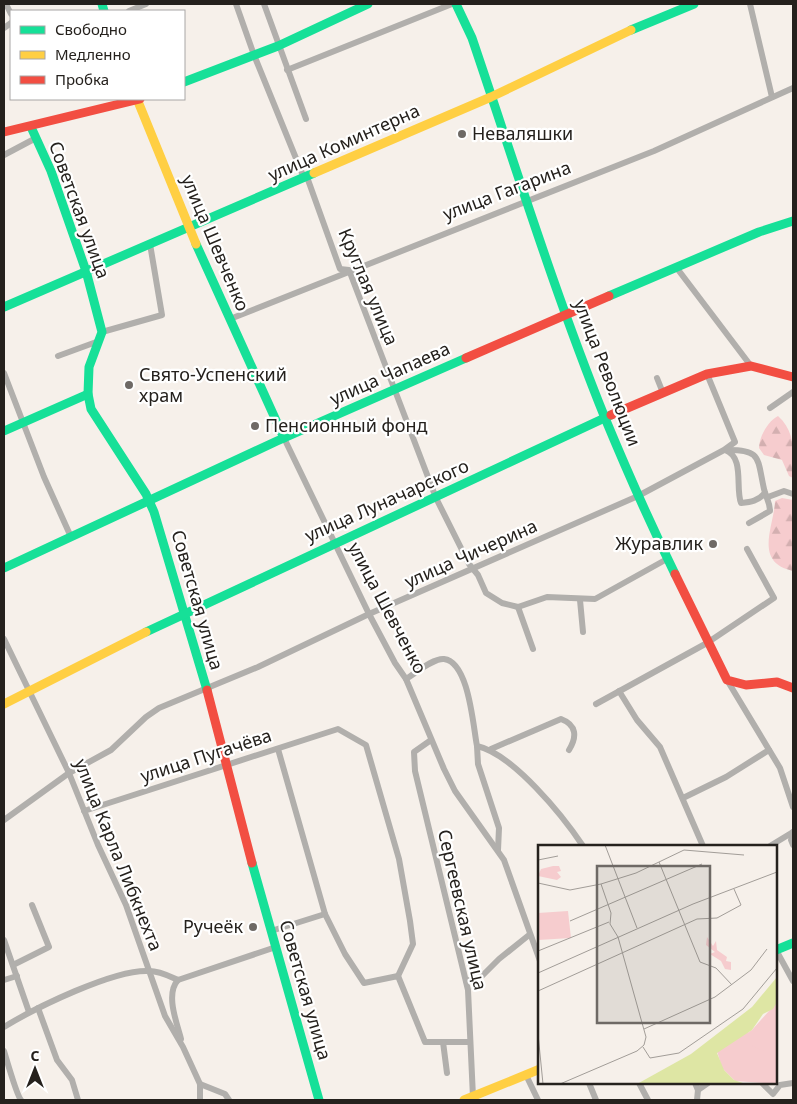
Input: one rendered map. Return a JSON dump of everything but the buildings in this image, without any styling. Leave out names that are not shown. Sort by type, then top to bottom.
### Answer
[{"type":"street","points":[[131,10],[146,4]]},
{"type":"street","name":"Круглая улица","points":[[236,4],[254,55],[340,269],[349,270],[436,498],[486,593],[502,603],[518,607]]},
{"type":"street","points":[[264,4],[306,119]]},
{"type":"street","points":[[185,82],[278,46],[368,4]]},
{"type":"street","points":[[287,70],[452,4]]},
{"type":"street","name":"улица Революции","points":[[456,4],[472,38],[566,314],[605,417],[638,496],[707,643],[727,680]]},
{"type":"street","name":"улица Коминтерна","points":[[4,307],[491,97],[614,37],[694,4]]},
{"type":"street","points":[[750,4],[772,97]]},
{"type":"street","name":"улица Гагарина","points":[[230,319],[349,270],[654,151],[793,88]]},
{"type":"street","points":[[4,132],[31,127],[134,100]]},
{"type":"street","name":"улица Шевченко","points":[[138,100],[189,228],[284,438],[369,614],[394,663],[406,679],[431,740],[456,791],[483,832],[498,850],[529,935],[538,950]]},
{"type":"street","name":"Советская улица","points":[[31,127],[57,188],[86,271],[100,336],[89,367],[88,394],[91,409],[150,500],[206,688],[225,766],[319,1100]]},
{"type":"street","points":[[4,155],[36,138]]},
{"type":"street","name":"улица Чапаева","points":[[4,568],[284,438],[676,267],[759,232],[793,221]]},
{"type":"street","points":[[58,356],[100,336],[162,315],[150,244]]},
{"type":"street","points":[[676,267],[751,366]]},
{"type":"street","name":"улица Луначарского","points":[[4,704],[27,690],[183,613],[436,498],[605,417],[708,374],[751,366],[791,378]]},
{"type":"street","points":[[4,373],[21,423],[71,538]]},
{"type":"street","points":[[708,374],[735,442],[724,450]]},
{"type":"street","points":[[657,378],[664,393]]},
{"type":"street","points":[[770,408],[793,392]]},
{"type":"street","points":[[4,431],[88,394]]},
{"type":"street","points":[[724,450],[746,449],[754,456],[760,466],[770,511],[749,523]]},
{"type":"street","points":[[724,450],[730,452],[734,458],[739,473],[738,496],[741,503],[752,502],[766,495],[784,492],[793,494]]},
{"type":"street","name":"улица Чичерина","points":[[4,820],[69,773],[111,750],[146,717],[159,708],[258,667],[369,614],[638,496],[724,450]]},
{"type":"street","points":[[596,704],[707,643],[774,598],[748,549]]},
{"type":"street","points":[[533,649],[518,607],[547,597],[580,600],[595,599],[667,558]]},
{"type":"street","points":[[580,600],[583,632]]},
{"type":"street","name":"улица Карла Либкнехта","points":[[4,639],[27,690],[69,773],[84,812],[126,905],[165,1016],[183,1046],[200,1084],[200,1100]]},
{"type":"street","name":"улица Шевченко","points":[[406,679],[437,660],[444,659],[456,665],[466,685],[477,746],[478,764],[499,828],[498,850]]},
{"type":"street","points":[[727,680],[736,684],[746,685],[777,682],[793,688]]},
{"type":"street","points":[[727,680],[780,768],[793,807]]},
{"type":"street","points":[[619,691],[637,720],[660,747],[703,845]]},
{"type":"street","points":[[490,749],[561,719],[570,723],[573,728],[575,740],[569,750]]},
{"type":"street","name":"улица Пугачёва","points":[[84,812],[338,729],[366,745],[399,859],[413,944],[398,976]]},
{"type":"street","name":"Сергеевская улица","points":[[431,740],[414,752],[415,771],[466,981],[469,1042],[468,1099]]},
{"type":"street","points":[[477,746],[490,749],[539,791],[583,845]]},
{"type":"street","points":[[278,749],[325,914],[345,954],[364,983],[398,976],[425,1042],[469,1042]]},
{"type":"street","points":[[683,798],[726,776],[769,750]]},
{"type":"street","points":[[793,832],[791,840],[793,845]]},
{"type":"street","points":[[772,845],[793,832]]},
{"type":"street","points":[[13,965],[49,947],[32,905]]},
{"type":"street","points":[[271,931],[325,914]]},
{"type":"street","points":[[466,981],[482,976],[499,959],[529,935]]},
{"type":"street","points":[[4,940],[29,1012]]},
{"type":"street","points":[[777,950],[792,944]]},
{"type":"street","points":[[183,1046],[173,1001],[174,984],[178,980],[276,947]]},
{"type":"street","points":[[777,952],[793,981]]},
{"type":"street","points":[[4,1027],[29,1012],[110,978],[149,971],[165,974],[178,980]]},
{"type":"street","points":[[4,980],[17,976]]},
{"type":"street","points":[[38,1008],[57,1060],[72,1080],[78,1100]]},
{"type":"street","points":[[443,1042],[447,1073]]},
{"type":"street","points":[[4,1051],[15,1082],[17,1096],[21,1100]]},
{"type":"street","points":[[468,1099],[538,1070]]},
{"type":"street","points":[[526,1076],[538,1100]]},
{"type":"street","points":[[763,1084],[771,1097],[780,1085],[793,1083]]},
{"type":"street","points":[[200,1084],[225,1094],[230,1100]]},
{"type":"street","points":[[589,1084],[596,1100]]},
{"type":"street","points":[[640,1084],[648,1100]]},
{"type":"street","points":[[696,1086],[697,1100]]},
{"type":"green space","points":[[778,416],[788,430],[793,445],[793,478],[789,476],[782,460],[764,455],[759,448],[765,430],[774,418]]},
{"type":"green space","points":[[782,498],[793,500],[793,571],[773,560],[769,552],[775,501]]},
{"type":"traffic: fast","points":[[102,4],[104,10]]},
{"type":"traffic: fast","points":[[185,82],[278,46],[368,4]]},
{"type":"traffic: fast","points":[[456,4],[472,38],[569,324],[605,418],[675,574]]},
{"type":"traffic: fast","points":[[631,30],[694,4]]},
{"type":"traffic: fast","points":[[31,127],[51,171],[86,271],[102,332],[89,367],[88,394],[91,409],[146,494],[154,512],[207,690]]},
{"type":"traffic: fast","points":[[4,307],[314,173]]},
{"type":"traffic: fast","points":[[609,296],[759,232],[793,221]]},
{"type":"traffic: fast","points":[[196,244],[284,438]]},
{"type":"traffic: fast","points":[[4,568],[277,441],[466,358]]},
{"type":"traffic: fast","points":[[4,431],[88,394]]},
{"type":"traffic: fast","points":[[146,632],[611,415]]},
{"type":"traffic: fast","points":[[252,863],[319,1100]]},
{"type":"traffic: fast","points":[[777,950],[793,943]]},
{"type":"traffic: slow","points":[[314,173],[491,97],[631,30]]},
{"type":"traffic: slow","points":[[137,100],[196,244]]},
{"type":"traffic: slow","points":[[4,704],[146,632]]},
{"type":"traffic: slow","points":[[464,1100],[538,1070]]},
{"type":"traffic: jam","points":[[4,132],[136,100]]},
{"type":"traffic: jam","points":[[466,358],[609,296]]},
{"type":"traffic: jam","points":[[611,415],[707,374],[751,366],[793,377]]},
{"type":"traffic: jam","points":[[675,574],[727,680],[746,685],[777,682],[793,688]]},
{"type":"traffic: jam","points":[[207,690],[252,863]]},
{"type":"place","name":"Неваляшки","points":[[462,134]]},
{"type":"place","name":"Свято-Успенский храм","points":[[129,385]]},
{"type":"place","name":"Пенсионный фонд","points":[[255,426]]},
{"type":"place","name":"Журавлик","points":[[713,544]]},
{"type":"place","name":"Ручеёк","points":[[253,927]]}]
